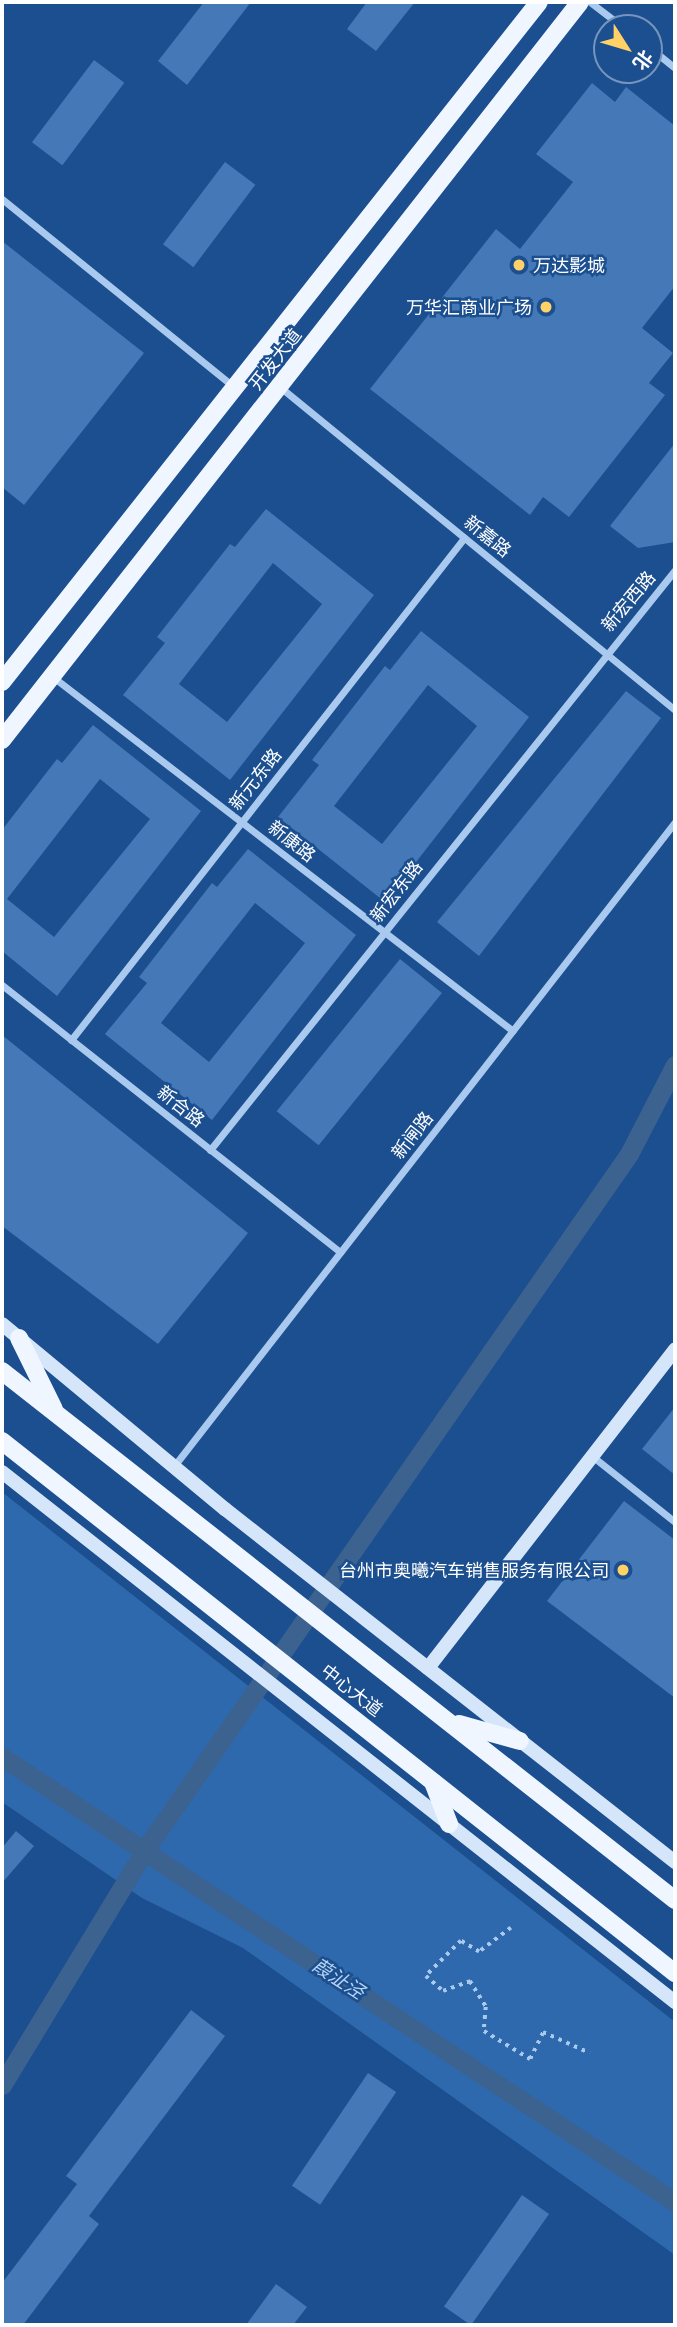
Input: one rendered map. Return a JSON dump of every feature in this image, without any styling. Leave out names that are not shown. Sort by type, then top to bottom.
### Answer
[{"type":"main road","name":"开发大道","points":[[2,682],[539,2]]},
{"type":"main road","name":"开发大道","points":[[2,740],[580,2]]},
{"type":"main road","points":[[2,1324],[288,1558],[675,1862]]},
{"type":"main road","points":[[19,1338],[58,1415]]},
{"type":"main road","points":[[428,1668],[675,1349]]},
{"type":"main road","name":"中心大道","points":[[2,1371],[675,1900]]},
{"type":"main road","name":"中心大道","points":[[2,1441],[675,1973]]},
{"type":"main road","points":[[2,1472],[675,2002]]},
{"type":"main road","points":[[450,1722],[520,1741]]},
{"type":"main road","points":[[433,1782],[449,1824]]},
{"type":"street","points":[[590,2],[606,14]]},
{"type":"street","points":[[2,199],[234,387]]},
{"type":"street","name":"新嘉路","points":[[280,387],[675,710]]},
{"type":"street","name":"新元东路","points":[[71,1040],[464,538]]},
{"type":"street","name":"新宏西路","points":[[605,652],[675,570]]},
{"type":"street","name":"新宏东路","points":[[210,1150],[605,652]]},
{"type":"street","name":"新康路","points":[[52,676],[513,1031]]},
{"type":"street","name":"新闸路","points":[[174,1466],[675,822]]},
{"type":"street","name":"新合路","points":[[2,985],[340,1252]]},
{"type":"street","points":[[592,1456],[675,1522]]},
{"type":"path","points":[[511,1927],[479,1952],[461,1941],[426,1976],[443,1991],[470,1981],[486,2007],[484,2031],[530,2059],[543,2032],[590,2053]]},
{"type":"shaded area","points":[[2,1492],[675,2022],[675,2255],[243,1948],[142,1898],[2,1802]]},
{"type":"building","points":[[204,2],[251,2],[187,85],[158,61]]},
{"type":"building","points":[[367,2],[415,2],[376,51],[347,29]]},
{"type":"building","points":[[94,60],[124,83],[62,165],[32,142]]},
{"type":"building","name":"万华汇商业广场","points":[[592,83],[615,102],[626,87],[675,126],[675,286],[642,328],[673,353],[649,383],[665,395],[569,517],[543,497],[530,515],[370,389],[496,229],[520,249],[573,182],[536,154]]},
{"type":"building","points":[[225,162],[255,185],[193,267],[163,244]]},
{"type":"building","points":[[2,241],[144,353],[24,505],[2,487]]},
{"type":"building","points":[[675,443],[675,542],[638,548],[610,526]]},
{"type":"building","points":[[266,509],[374,595],[230,780],[123,695],[165,643],[157,637],[230,544],[235,547]],"holes":[[[273,563],[322,604],[227,722],[179,684]]]},
{"type":"building","points":[[421,631],[529,717],[385,902],[278,817],[319,765],[312,760],[385,666],[390,670]],"holes":[[[428,685],[477,726],[382,844],[334,806]]]},
{"type":"building","points":[[626,691],[661,718],[479,956],[437,922]]},
{"type":"building","points":[[93,725],[201,811],[57,996],[2,951],[2,830],[57,759],[62,763]],"holes":[[[100,779],[150,819],[54,937],[7,899]]]},
{"type":"building","points":[[248,849],[356,935],[212,1120],[105,1034],[147,983],[139,977],[212,883],[217,887]],"holes":[[[255,903],[305,943],[209,1062],[161,1023]]]},
{"type":"building","points":[[400,959],[442,993],[319,1145],[277,1111]]},
{"type":"building","points":[[2,1035],[248,1233],[158,1344],[2,1226]]},
{"type":"building","points":[[675,1407],[675,1475],[642,1449]]},
{"type":"building","name":"台州市奥曦汽车销售服务有限公司","points":[[624,1501],[675,1540],[675,1698],[547,1601]]},
{"type":"building","points":[[16,1831],[34,1846],[2,1883],[2,1848]]},
{"type":"building","points":[[191,2010],[225,2036],[89,2216],[99,2224],[23,2325],[2,2325],[2,2283],[77,2184],[66,2176]]},
{"type":"building","points":[[368,2073],[396,2092],[320,2205],[292,2186]]},
{"type":"building","points":[[522,2195],[549,2214],[471,2325],[444,2306]]},
{"type":"building","points":[[276,2284],[307,2307],[293,2325],[246,2325]]},
{"type":"waterway","points":[[2,2085],[144,1851],[629,1154],[675,1065]]},
{"type":"waterway","name":"葭沚泾","points":[[2,1757],[675,2202]]},
{"type":"place","name":"万达影城","points":[[519,265]]},
{"type":"place","name":"万华汇商业广场","points":[[546,307]]},
{"type":"place","name":"台州市奥曦汽车销售服务有限公司","points":[[623,1570]]}]
